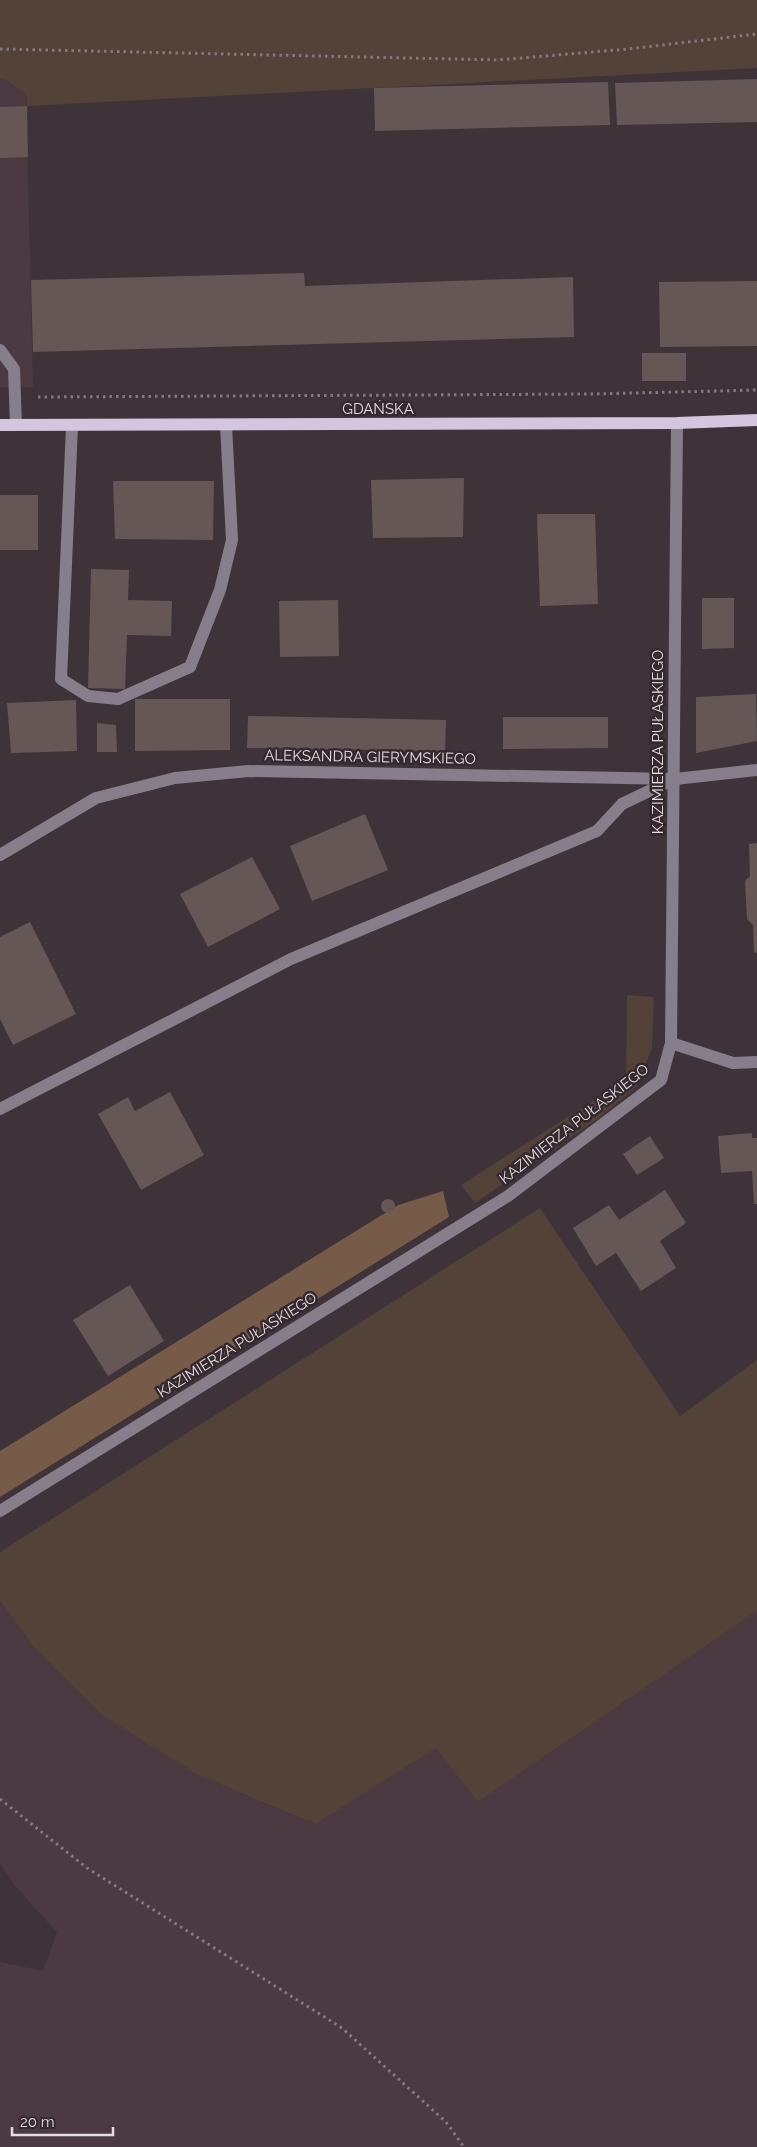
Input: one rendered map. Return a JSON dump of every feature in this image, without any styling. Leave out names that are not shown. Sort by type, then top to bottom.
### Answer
[{"type":"main road","name":"GDAŃSKA","points":[[0,425],[677,424],[757,420]]},
{"type":"street","points":[[0,350],[14,369],[16,425]]},
{"type":"street","name":"KAZIMIERZA PUŁASKIEGO","points":[[0,1512],[508,1196],[662,1080],[671,1043],[677,424]]},
{"type":"street","points":[[72,426],[61,678],[88,696],[118,699],[190,667],[220,590],[232,540],[226,425]]},
{"type":"street","name":"ALEKSANDRA GIERYMSKIEGO","points":[[0,856],[96,798],[175,778],[248,771],[675,779],[757,770]]},
{"type":"street","points":[[0,1109],[291,959],[597,831],[622,804],[675,779]]},
{"type":"street","points":[[671,1043],[733,1064],[757,1062]]},
{"type":"path","points":[[0,49],[498,60],[628,49],[757,34]]},
{"type":"path","points":[[16,398],[583,394],[757,390]]},
{"type":"path","points":[[0,1799],[87,1868],[342,2028],[446,2122],[464,2147]]},
{"type":"shaded area","points":[[0,0],[757,0],[757,68],[27,106],[26,94],[3,78],[0,78]]},
{"type":"shaded area","points":[[0,78],[3,78],[26,94],[33,387],[0,387]]},
{"type":"shaded area","points":[[627,995],[654,997],[652,1048],[636,1087],[599,1118],[475,1203],[461,1185],[626,1080]]},
{"type":"shaded area","points":[[443,1191],[449,1217],[0,1497],[0,1451],[398,1205]]},
{"type":"shaded area","points":[[540,1208],[680,1416],[757,1360],[757,1611],[478,1802],[436,1748],[315,1824],[198,1775],[103,1716],[37,1651],[0,1601],[0,1552]]},
{"type":"shaded area","points":[[0,1601],[37,1651],[103,1716],[198,1775],[314,1824],[437,1747],[478,1802],[757,1611],[757,2147],[0,2147],[0,1962],[43,1971],[57,1932],[16,1887],[0,1863]]},
{"type":"building","points":[[757,79],[757,122],[617,125],[615,83]]},
{"type":"building","points":[[608,82],[610,125],[375,131],[374,88]]},
{"type":"building","points":[[27,106],[28,157],[0,158],[0,107]]},
{"type":"building","points":[[304,273],[305,286],[573,277],[574,337],[33,352],[31,280]]},
{"type":"building","points":[[757,281],[757,346],[660,347],[659,282]]},
{"type":"building","points":[[642,353],[686,353],[686,381],[642,381]]},
{"type":"building","points":[[464,478],[463,537],[373,538],[371,480]]},
{"type":"building","points":[[113,481],[214,481],[213,540],[115,539]]},
{"type":"building","points":[[0,495],[38,495],[38,550],[0,550]]},
{"type":"building","points":[[537,514],[595,514],[598,604],[540,606]]},
{"type":"building","points":[[91,569],[129,570],[128,600],[172,601],[171,636],[127,635],[125,689],[88,688]]},
{"type":"building","points":[[702,598],[734,598],[734,648],[702,649]]},
{"type":"building","points":[[338,600],[339,656],[280,657],[279,601]]},
{"type":"building","points":[[756,694],[757,741],[696,753],[696,697]]},
{"type":"building","points":[[135,699],[230,699],[230,750],[135,751]]},
{"type":"building","points":[[76,700],[77,751],[11,753],[7,703]]},
{"type":"building","points":[[248,716],[446,720],[445,751],[247,748]]},
{"type":"building","points":[[503,717],[608,717],[608,748],[503,749]]},
{"type":"building","points":[[97,723],[116,725],[117,752],[97,752]]},
{"type":"building","points":[[365,814],[388,870],[312,901],[290,846]]},
{"type":"building","points":[[757,843],[757,952],[754,953],[753,925],[747,919],[745,881],[750,876],[749,844]]},
{"type":"building","points":[[252,857],[280,909],[208,947],[180,894]]},
{"type":"building","points":[[30,922],[76,1014],[13,1045],[0,1019],[0,937]]},
{"type":"building","points":[[170,1092],[204,1155],[141,1190],[98,1114],[128,1097],[135,1111]]},
{"type":"building","points":[[752,1133],[752,1138],[757,1138],[757,1204],[754,1204],[752,1171],[721,1173],[718,1136]]},
{"type":"building","points":[[650,1136],[664,1158],[637,1175],[623,1154]]},
{"type":"building","points":[[665,1190],[686,1223],[660,1241],[676,1268],[641,1291],[616,1253],[596,1266],[573,1228],[609,1205],[619,1220]]},
{"type":"building","points":[[385,1199],[391,1199],[395,1206],[391,1213],[385,1213],[381,1209],[381,1203]]},
{"type":"building","points":[[130,1285],[164,1341],[108,1376],[73,1320]]}]
